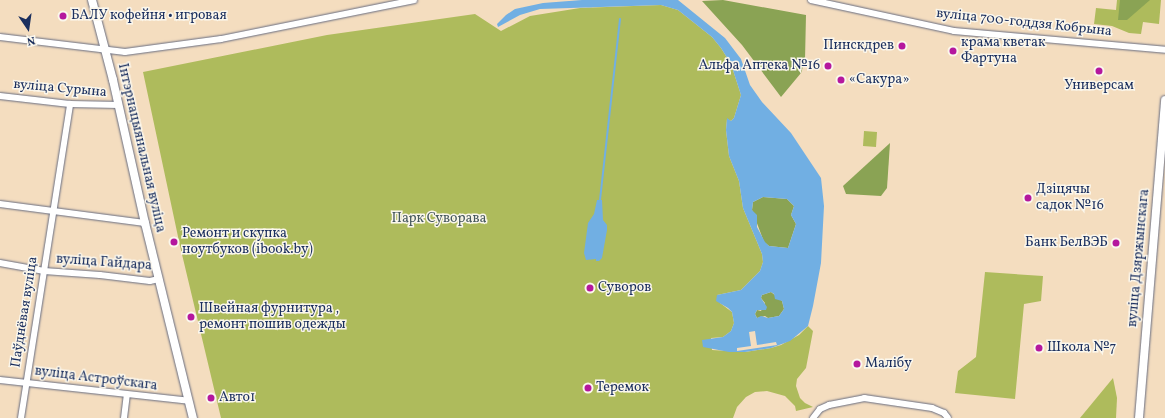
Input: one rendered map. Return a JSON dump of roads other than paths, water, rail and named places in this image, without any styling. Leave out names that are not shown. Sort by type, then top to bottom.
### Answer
[{"type":"main road","name":"Інтэрнацыянальная вуліца","points":[[92,0],[119,105],[158,279],[193,418]]},
{"type":"main road","name":"вуліца Дзяржынскага","points":[[1139,418],[1165,100]]},
{"type":"street","points":[[0,37],[125,52],[221,39],[414,0]]},
{"type":"street","name":"вуліца 700-годдзя Кобрына","points":[[811,0],[954,31],[1049,38],[1165,50]]},
{"type":"street","name":"вуліца Сурына","points":[[0,96],[70,104],[119,105]]},
{"type":"street","name":"Паўднёвая вуліца","points":[[21,418],[52,210],[70,104]]},
{"type":"street","points":[[0,204],[145,223]]},
{"type":"street","name":"вуліца Гайдара","points":[[0,263],[44,271],[100,275],[150,281],[158,279]]},
{"type":"street","name":"вуліца Астроўскага","points":[[0,380],[189,401]]},
{"type":"street","points":[[124,418],[127,395]]},
{"type":"street","points":[[813,418],[815,413],[829,405],[864,398],[932,408],[944,413],[948,418]]},
{"type":"water","points":[[582,0],[678,0],[725,38],[741,59],[750,85],[762,102],[791,133],[821,178],[824,206],[821,263],[813,306],[808,326],[790,341],[771,348],[745,352],[729,352],[703,347],[702,340],[723,337],[731,331],[734,323],[732,312],[716,301],[717,295],[741,290],[760,271],[763,262],[762,254],[743,208],[739,181],[729,156],[726,130],[727,118],[731,121],[734,118],[741,95],[731,64],[721,48],[712,37],[678,10],[661,5],[540,9],[520,15],[498,27],[497,24],[515,9],[543,3]],"holes":[[[763,197],[787,199],[794,206],[791,215],[796,224],[788,248],[769,246],[765,242],[757,227],[757,215],[752,210],[753,202]],[[771,292],[774,294],[775,299],[782,301],[784,309],[779,316],[768,318],[761,316],[757,318],[755,314],[757,310],[766,310],[767,307],[761,298],[762,295]]]},
{"type":"water","points":[[597,200],[602,200],[603,220],[607,225],[602,258],[599,261],[596,261],[596,259],[586,260],[584,253],[588,223],[594,214]]},
{"type":"waterway","points":[[600,200],[620,19]]},
{"type":"place","name":"БАЛУ кофейня • игровая","points":[[63,16]]},
{"type":"place","name":"Пинскдрев","points":[[902,46]]},
{"type":"place","name":"крама кветак Фартуна","points":[[953,51]]},
{"type":"place","name":"Альфа Аптека №16","points":[[828,66]]},
{"type":"place","name":"Универсам","points":[[1099,71]]},
{"type":"place","name":"«Сакура»","points":[[841,80]]},
{"type":"place","name":"Дзіцячы садок №16","points":[[1028,198]]},
{"type":"place","name":"Ремонт и скупка ноутбуков (ibook.by)","points":[[174,242]]},
{"type":"place","name":"Банк БелВЭБ","points":[[1116,243]]},
{"type":"place","name":"Суворов","points":[[590,288]]},
{"type":"place","name":"Швейная фурнитура , ремонт пошив одежды","points":[[191,317]]},
{"type":"place","name":"Школа №7","points":[[1039,348]]},
{"type":"place","name":"Малібу","points":[[857,364]]},
{"type":"place","name":"Теремок","points":[[588,388]]},
{"type":"place","name":"Авто1","points":[[211,398]]},
{"type":"park label","name":"Парк Суворава","points":[[439,219]]}]
